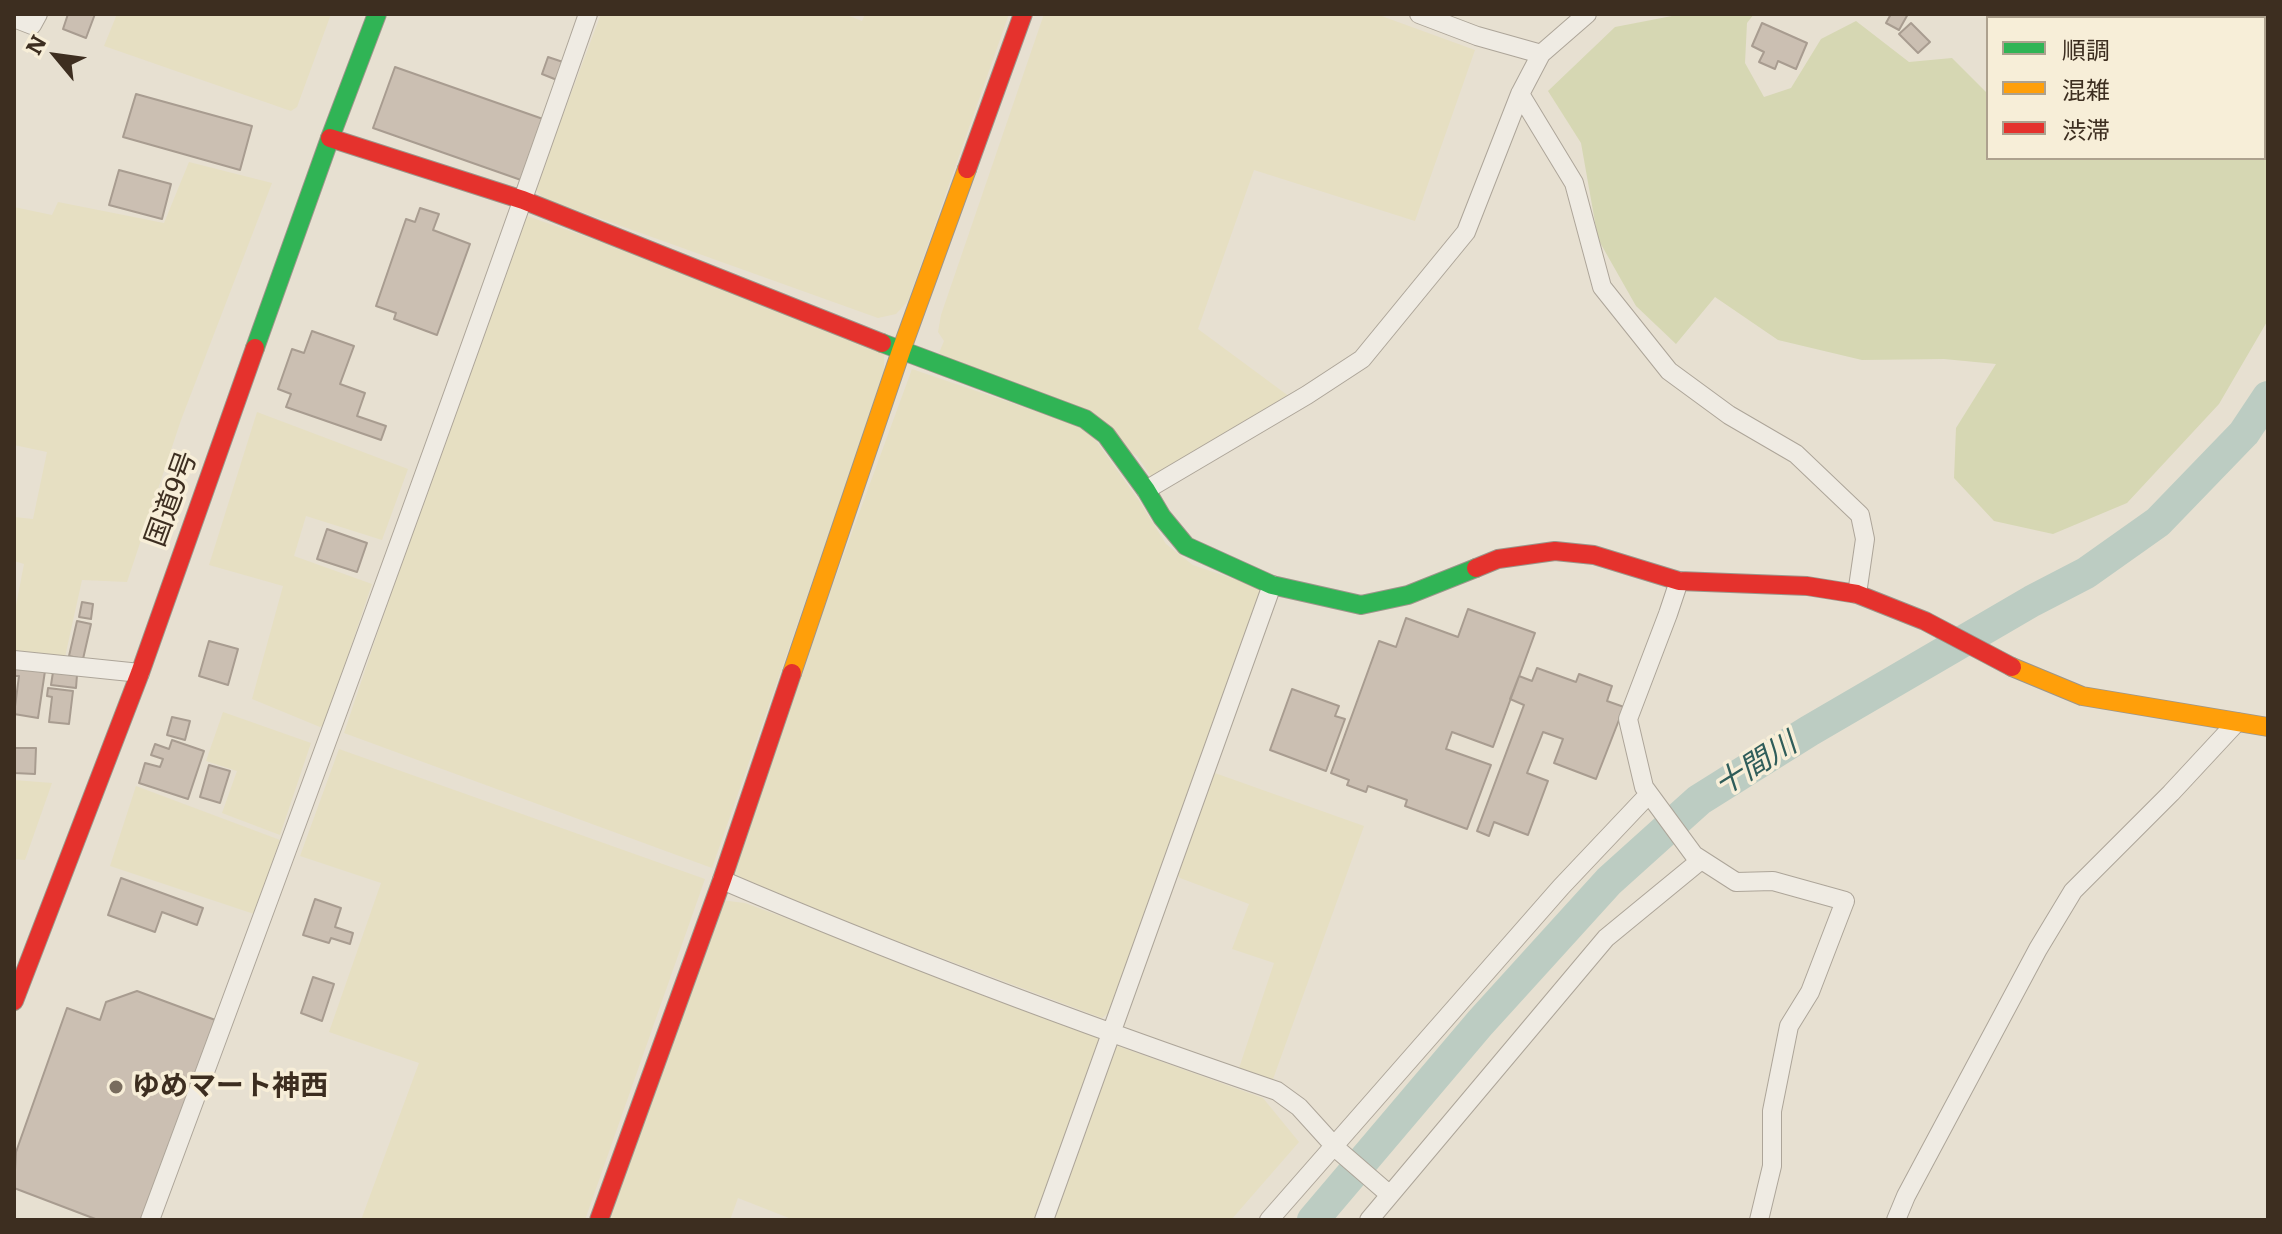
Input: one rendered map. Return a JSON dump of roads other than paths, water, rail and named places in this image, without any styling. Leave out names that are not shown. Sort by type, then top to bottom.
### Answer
[{"type":"main road","name":"国道9号","points":[[14,1001],[140,673],[377,14]]},
{"type":"main road","points":[[599,1220],[722,880],[901,351],[1023,14]]},
{"type":"main road","points":[[330,138],[523,200],[901,351],[1085,419],[1106,435],[1162,517],[1186,546],[1272,585],[1361,605],[1408,595],[1498,559],[1555,551],[1594,555],[1679,581],[1807,586],[1857,594],[1925,621],[2004,664],[2082,696],[2268,727]]},
{"type":"street","points":[[14,39],[17,19],[32,25],[38,14]]},
{"type":"street","points":[[150,1220],[329,738],[588,14]]},
{"type":"street","points":[[1419,14],[1477,36],[1541,54]]},
{"type":"street","points":[[1146,490],[1362,359],[1466,232],[1520,94],[1541,54],[1587,14]]},
{"type":"street","points":[[1520,94],[1574,183],[1602,287],[1669,371],[1729,415],[1796,454],[1860,515],[1865,539],[1857,594]]},
{"type":"street","points":[[1679,581],[1628,719],[1644,787],[1698,858],[1736,882],[1773,881],[1845,901],[1810,992],[1789,1026],[1772,1111],[1772,1166],[1759,1220]]},
{"type":"street","points":[[1044,1220],[1272,585]]},
{"type":"street","points":[[14,660],[140,673]]},
{"type":"street","points":[[1896,1220],[2038,949],[2073,891],[2237,722]]},
{"type":"street","points":[[1269,1220],[1336,1148],[1561,887],[1651,798]]},
{"type":"street","points":[[1369,1220],[1386,1191],[1606,938],[1698,858]]},
{"type":"street","points":[[722,880],[829,926],[1111,1034],[1277,1091],[1299,1107],[1336,1148],[1386,1191]]},
{"type":"waterway","name":"十間川","points":[[1313,1220],[1480,1023],[1609,881],[1699,800],[1809,731],[2032,601],[2086,573],[2158,522],[2244,433],[2268,397]]},
{"type":"place","name":"ゆめマート神西","points":[[116,1087]]}]
